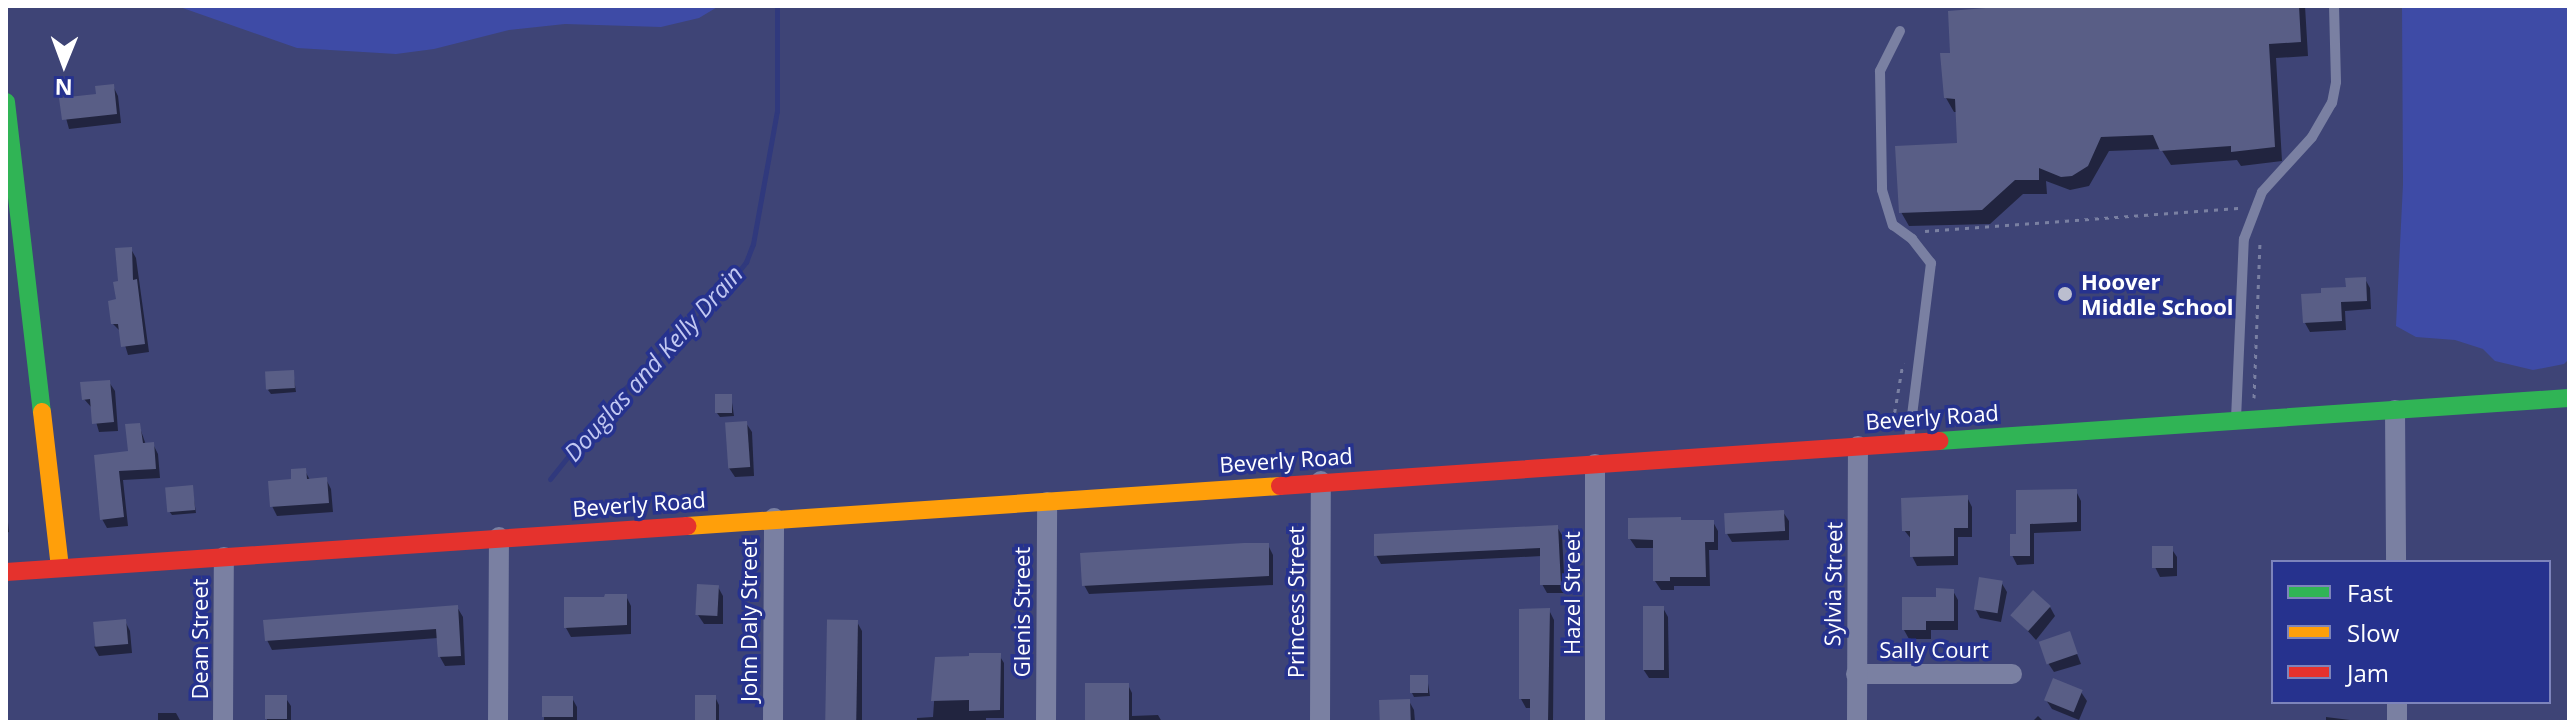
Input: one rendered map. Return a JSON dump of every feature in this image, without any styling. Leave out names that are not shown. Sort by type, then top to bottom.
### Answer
[{"type":"street","points":[[6,102],[60,568]]},
{"type":"street","name":"Beverly Road","points":[[6,572],[2569,398]]},
{"type":"street","points":[[2395,410],[2396,560]]},
{"type":"street","name":"Sylvia Street","points":[[1857,722],[1858,446]]},
{"type":"street","name":"Hazel Street","points":[[1595,464],[1595,722]]},
{"type":"street","name":"Princess Street","points":[[1320,722],[1321,481]]},
{"type":"street","name":"Glenis Street","points":[[1046,722],[1047,502]]},
{"type":"street","name":"John Daly Street","points":[[773,722],[774,518]]},
{"type":"street","points":[[498,722],[499,537]]},
{"type":"street","name":"Dean Street","points":[[223,722],[224,557]]},
{"type":"street","name":"Sally Court","points":[[1856,674],[2012,674]]},
{"type":"lane","points":[[2236,420],[2244,239],[2262,192],[2312,137],[2332,103],[2336,82],[2334,6]]},
{"type":"lane","points":[[1900,31],[1880,71],[1882,190],[1893,225],[1912,239],[1931,263],[1909,442]]},
{"type":"path","points":[[1918,231],[2241,208]]},
{"type":"path","points":[[2253,407],[2261,228]]},
{"type":"path","points":[[1892,426],[1903,361]]},
{"type":"shaded area","points":[[177,6],[719,6],[699,18],[661,27],[565,24],[509,30],[434,49],[396,54],[297,48]]},
{"type":"shaded area","points":[[2402,6],[2569,6],[2569,359],[2564,364],[2533,370],[2495,361],[2483,349],[2455,340],[2416,337],[2396,326],[2403,184]]},
{"type":"building","points":[[2011,6],[2299,6],[2301,42],[2269,44],[2275,147],[2231,152],[2231,146],[2160,151],[2153,135],[2101,137],[2088,166],[2072,176],[2061,177],[2039,168],[2039,180],[2015,180],[1982,210],[1899,213],[1895,146],[1957,143],[1955,99],[1944,98],[1940,53],[1950,53],[1948,11]]},
{"type":"building","points":[[114,84],[117,114],[62,120],[59,98],[96,94],[95,86]]},
{"type":"building","points":[[132,247],[133,280],[137,279],[145,344],[121,347],[118,324],[111,324],[108,301],[116,299],[113,282],[118,281],[115,248]]},
{"type":"building","points":[[2366,277],[2367,301],[2341,302],[2342,321],[2303,323],[2301,294],[2321,293],[2321,288],[2346,287],[2345,278]]},
{"type":"building","points":[[294,370],[295,388],[266,389],[265,372]]},
{"type":"building","points":[[110,380],[114,422],[92,424],[90,399],[82,400],[80,382]]},
{"type":"building","points":[[715,394],[732,394],[732,413],[715,413]]},
{"type":"building","points":[[747,421],[750,467],[728,468],[725,423]]},
{"type":"building","points":[[140,423],[143,443],[154,442],[156,469],[119,471],[124,517],[100,520],[94,455],[128,451],[125,424]]},
{"type":"building","points":[[306,468],[307,479],[327,477],[329,503],[270,507],[268,481],[291,479],[291,469]]},
{"type":"building","points":[[193,485],[195,510],[167,512],[165,487]]},
{"type":"building","points":[[2077,489],[2077,522],[2030,524],[2030,556],[2010,556],[2010,534],[2016,534],[2016,490]]},
{"type":"building","points":[[1968,495],[1968,528],[1954,528],[1954,556],[1910,557],[1910,531],[1902,531],[1901,498]]},
{"type":"building","points":[[1784,510],[1785,531],[1725,534],[1724,513]]},
{"type":"building","points":[[1681,517],[1681,520],[1714,520],[1714,542],[1705,542],[1706,577],[1670,577],[1670,581],[1653,581],[1653,540],[1628,539],[1628,518]]},
{"type":"building","points":[[1558,525],[1561,585],[1540,585],[1540,548],[1374,556],[1374,534]]},
{"type":"building","points":[[1269,543],[1269,576],[1082,586],[1080,553]]},
{"type":"building","points":[[2152,546],[2173,546],[2173,568],[2152,568]]},
{"type":"building","points":[[1979,577],[2003,581],[1998,613],[1974,610]]},
{"type":"building","points":[[697,584],[719,585],[717,616],[695,615]]},
{"type":"building","points":[[1936,588],[1954,589],[1954,621],[1926,621],[1926,630],[1902,630],[1902,597],[1936,597]]},
{"type":"building","points":[[2033,590],[2051,606],[2028,631],[2010,615]]},
{"type":"building","points":[[605,594],[627,594],[627,625],[564,628],[564,597],[604,597]]},
{"type":"building","points":[[458,605],[461,656],[438,657],[436,629],[265,641],[263,620]]},
{"type":"building","points":[[1643,606],[1664,606],[1664,670],[1643,670]]},
{"type":"building","points":[[1550,608],[1548,722],[1530,722],[1530,699],[1519,699],[1519,609]]},
{"type":"building","points":[[126,619],[128,644],[95,647],[93,622]]},
{"type":"building","points":[[827,619],[858,620],[856,722],[825,721]]},
{"type":"building","points":[[2070,631],[2078,654],[2047,664],[2039,642]]},
{"type":"building","points":[[969,653],[1001,653],[1000,710],[969,711],[969,700],[931,701],[935,657],[969,656]]},
{"type":"building","points":[[1410,675],[1428,675],[1428,693],[1410,693]]},
{"type":"building","points":[[2053,678],[2083,690],[2074,712],[2044,700]]},
{"type":"building","points":[[1085,683],[1129,683],[1129,722],[1085,722]]},
{"type":"building","points":[[265,695],[287,695],[287,719],[265,719]]},
{"type":"building","points":[[695,695],[716,695],[716,720],[695,720]]},
{"type":"building","points":[[542,696],[573,696],[573,717],[542,717]]},
{"type":"building","points":[[1410,699],[1411,722],[1380,722],[1379,700]]},
{"type":"waterway","name":"Douglas and Kelly Drain","points":[[550,479],[615,398],[710,307],[746,262],[753,244],[777,111],[777,6]]},
{"type":"traffic: fast","points":[[6,102],[42,412]]},
{"type":"traffic: fast","points":[[1939,441],[2569,398]]},
{"type":"traffic: slow","points":[[42,412],[60,568]]},
{"type":"traffic: slow","points":[[687,526],[1280,486]]},
{"type":"traffic: jam","points":[[1280,486],[1939,441]]},
{"type":"traffic: jam","points":[[6,572],[687,526]]},
{"type":"place","name":"Hoover Middle School","points":[[2065,294]]}]
